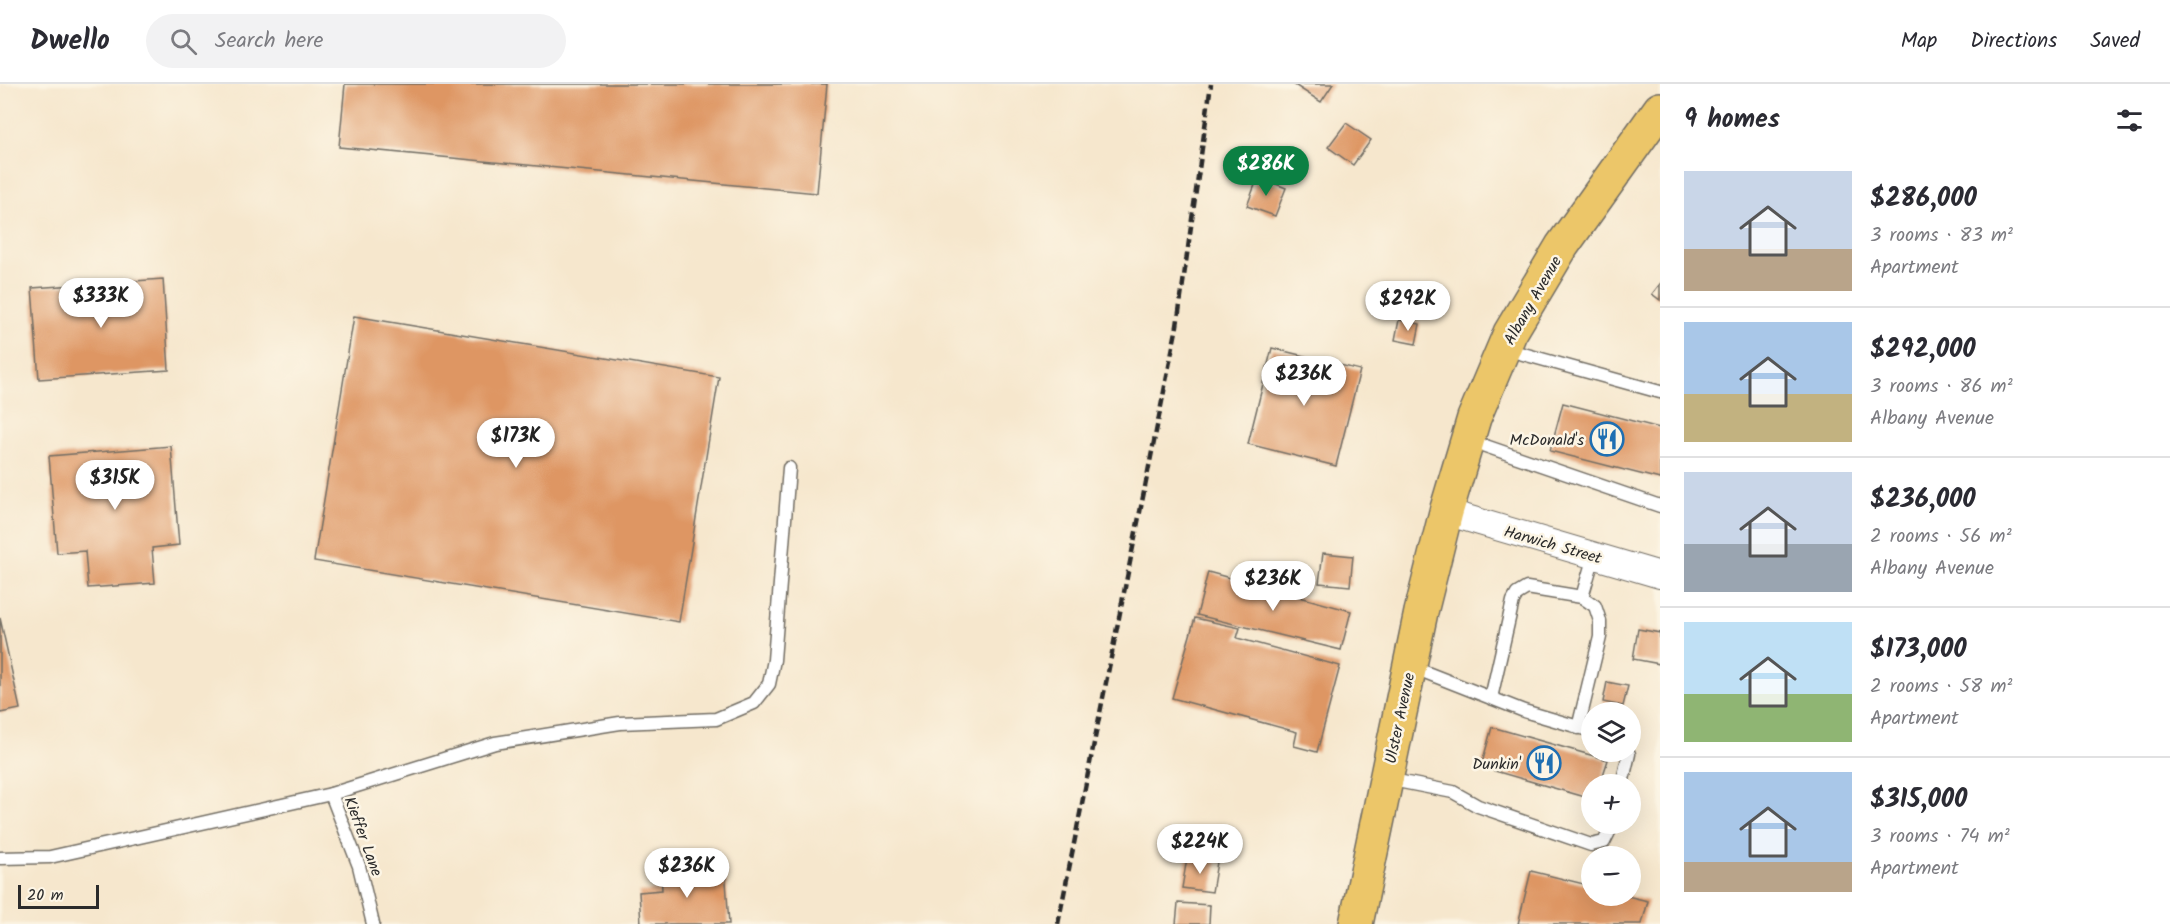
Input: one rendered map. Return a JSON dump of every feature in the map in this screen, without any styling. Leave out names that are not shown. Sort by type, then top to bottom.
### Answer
[{"type":"main road","name":"Albany Avenue","points":[[1446,513],[1474,418],[1510,333],[1562,246],[1660,108]]},
{"type":"main road","name":"Ulster Avenue","points":[[1356,924],[1409,666],[1446,513]]},
{"type":"street","name":"Harwich Street","points":[[1446,513],[1660,575]]},
{"type":"lane","points":[[1503,349],[1660,392]]},
{"type":"lane","points":[[1467,440],[1660,507]]},
{"type":"lane","points":[[0,858],[50,857],[331,794],[495,743],[620,723],[716,719],[754,703],[769,684],[774,660],[789,468]]},
{"type":"lane","points":[[1582,597],[1594,556]]},
{"type":"lane","points":[[1491,698],[1517,594],[1527,588],[1582,597],[1595,606],[1600,621],[1600,637],[1578,728]]},
{"type":"lane","points":[[1409,666],[1524,711],[1581,729]]},
{"type":"lane","points":[[1386,778],[1453,792],[1478,806],[1591,845],[1604,842],[1608,834]]},
{"type":"lane","name":"Kieffer Lane","points":[[331,794],[359,866],[373,924]]},
{"type":"building","points":[[345,84],[827,84],[817,193],[339,147]]},
{"type":"building","points":[[1293,84],[1333,84],[1321,102]]},
{"type":"building","points":[[1346,123],[1371,140],[1353,165],[1328,147]]},
{"type":"building","points":[[1258,177],[1286,188],[1275,216],[1247,206]]},
{"type":"building","points":[[163,279],[169,370],[39,379],[32,288]]},
{"type":"building","points":[[1660,284],[1660,300],[1652,294]]},
{"type":"building","points":[[354,316],[719,377],[679,622],[314,561]]},
{"type":"building","points":[[1399,320],[1420,324],[1416,344],[1395,340]]},
{"type":"building","points":[[1272,348],[1360,370],[1336,466],[1248,444]]},
{"type":"building","name":"McDonald's","points":[[1563,403],[1660,428],[1660,479],[1550,451]]},
{"type":"building","points":[[171,446],[179,545],[152,548],[155,583],[88,588],[85,551],[57,553],[49,456]]},
{"type":"building","points":[[1323,553],[1353,556],[1350,586],[1319,583]]},
{"type":"building","points":[[1208,572],[1351,611],[1341,650],[1197,615]]},
{"type":"building","points":[[0,618],[20,709],[0,713]]},
{"type":"building","points":[[1195,618],[1240,628],[1237,638],[1340,666],[1317,752],[1294,746],[1297,732],[1172,698]]},
{"type":"building","points":[[1638,629],[1660,633],[1660,664],[1633,659]]},
{"type":"building","points":[[1607,682],[1628,686],[1624,702],[1603,702]]},
{"type":"building","name":"Dunkin'","points":[[1492,727],[1581,752],[1581,762],[1607,762],[1603,774],[1581,774],[1581,796],[1481,767]]},
{"type":"building","points":[[1187,858],[1217,862],[1212,892],[1182,888]]},
{"type":"building","points":[[725,867],[729,924],[641,924],[639,892],[662,890],[661,872]]},
{"type":"building","points":[[1531,871],[1581,883],[1581,906],[1641,906],[1641,899],[1648,901],[1642,924],[1518,924]]},
{"type":"building","points":[[1178,903],[1210,905],[1209,924],[1176,924]]},
{"type":"railway","points":[[1058,924],[1177,326],[1211,84]]},
{"type":"place","name":"McDonald's","points":[[1607,439]]},
{"type":"place","name":"Dunkin'","points":[[1544,763]]}]
